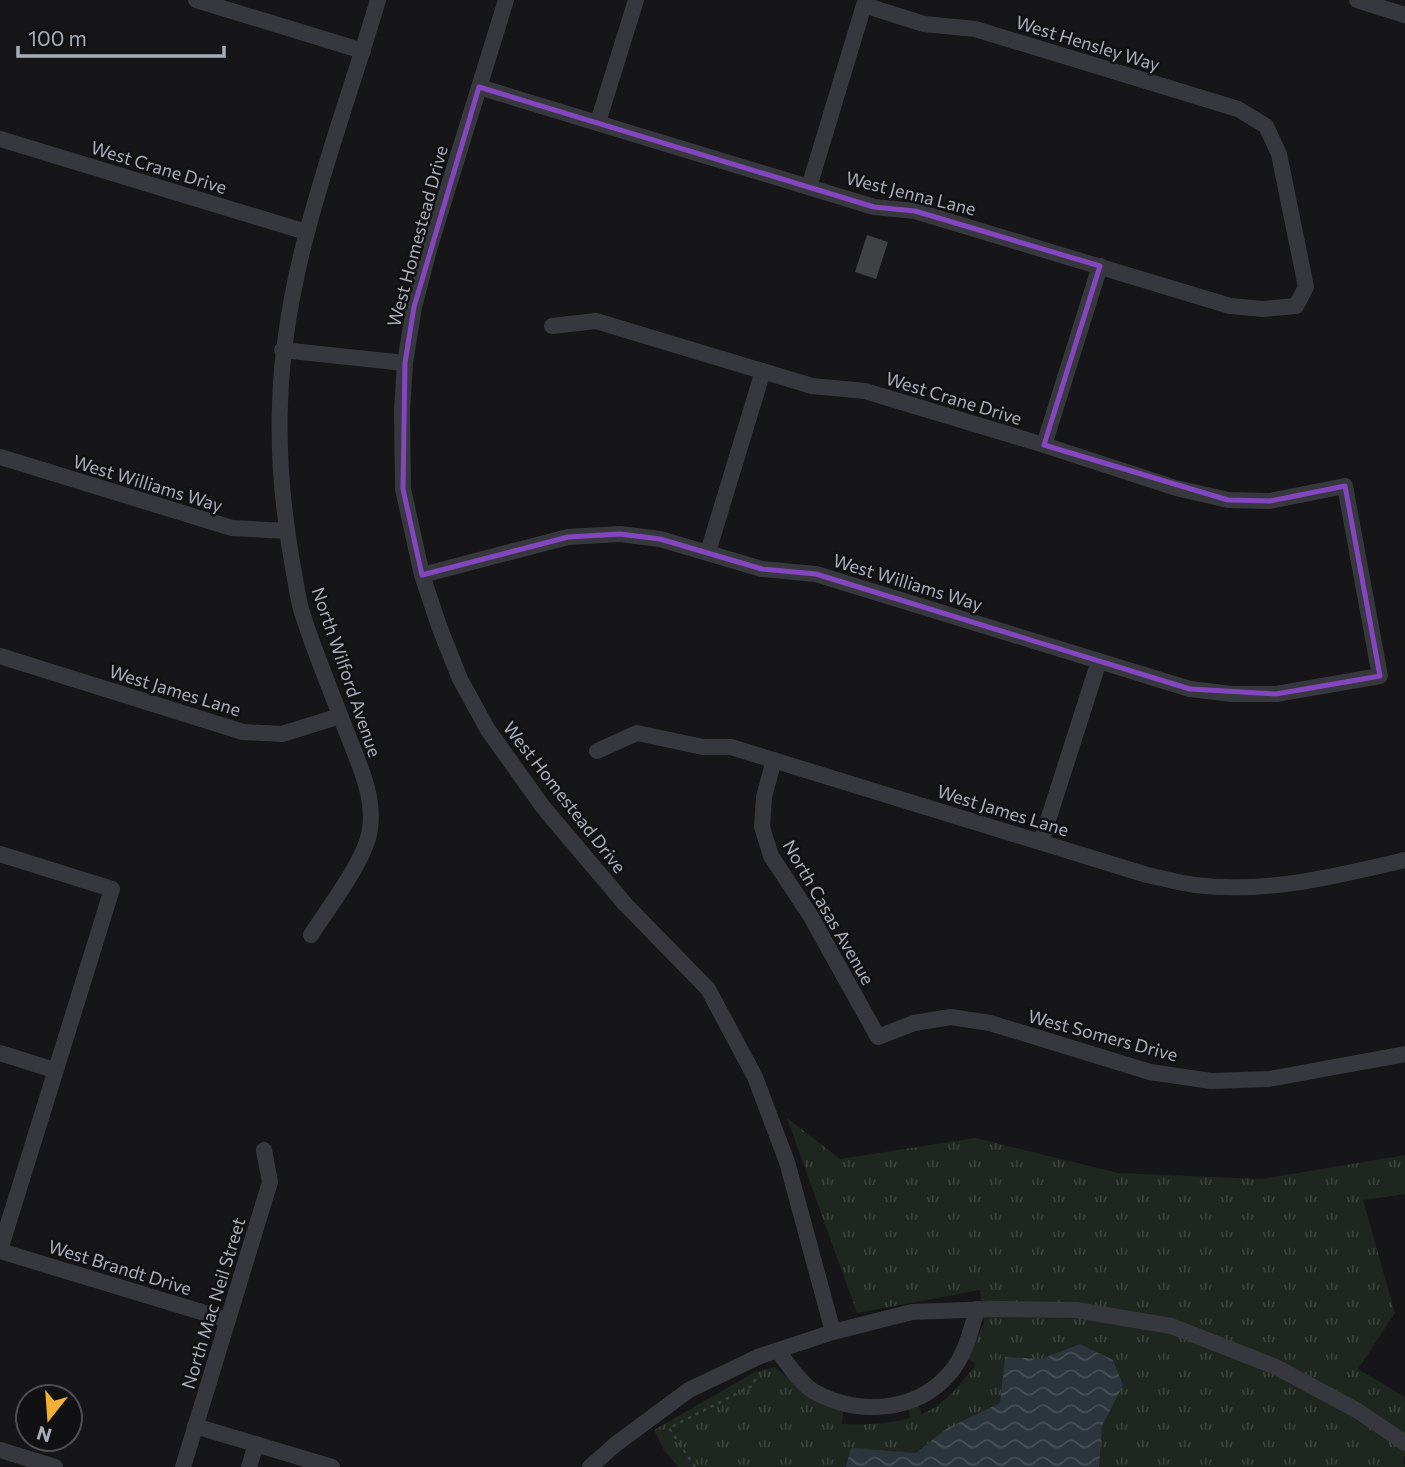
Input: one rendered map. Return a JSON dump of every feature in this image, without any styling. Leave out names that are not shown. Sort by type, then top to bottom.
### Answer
[{"type":"street","points":[[196,0],[363,51]]},
{"type":"street","name":"North Wilford Avenue","points":[[311,935],[355,865],[370,832],[370,804],[300,606],[287,530],[279,450],[282,351],[291,295],[306,232],[378,0]]},
{"type":"street","name":"West Homestead Drive","points":[[506,0],[417,295],[405,363],[402,411],[403,489],[422,575],[460,679],[488,730],[543,807],[625,904],[708,989],[719,1009],[755,1077],[787,1162],[834,1332]]},
{"type":"street","points":[[598,122],[636,0]]},
{"type":"street","points":[[1357,0],[1405,15]]},
{"type":"street","name":"West Hensley Way","points":[[809,187],[864,5],[923,24],[975,29],[1238,109],[1266,126],[1279,154],[1306,287],[1296,306]]},
{"type":"street","name":"West Jenna Lane","points":[[479,87],[874,207],[915,211],[1230,306],[1263,309],[1296,306]]},
{"type":"street","name":"West Crane Drive","points":[[0,139],[306,232]]},
{"type":"street","points":[[1044,445],[1100,266]]},
{"type":"street","name":"West Crane Drive","points":[[552,326],[596,321],[812,386],[865,391],[1176,488],[1228,500],[1270,501],[1345,486],[1380,676]]},
{"type":"street","points":[[282,351],[405,363]]},
{"type":"street","points":[[708,552],[764,371]]},
{"type":"street","name":"West Williams Way","points":[[0,457],[232,528],[287,530]]},
{"type":"street","name":"West Williams Way","points":[[422,575],[568,537],[620,534],[660,539],[761,569],[816,574],[1190,689],[1232,694],[1276,694],[1380,676]]},
{"type":"street","name":"West James Lane","points":[[0,656],[243,732],[282,734],[340,716]]},
{"type":"street","points":[[1041,842],[1099,661]]},
{"type":"street","name":"West James Lane","points":[[597,751],[637,733],[703,747],[731,747],[1147,875],[1195,885],[1231,887],[1310,882],[1405,860]]},
{"type":"street","name":"North Casas Avenue","points":[[774,760],[764,797],[762,827],[771,856],[810,915],[878,1037]]},
{"type":"street","points":[[0,854],[112,889],[0,1251]]},
{"type":"street","name":"West Somers Drive","points":[[878,1037],[914,1023],[951,1017],[989,1023],[1150,1072],[1211,1081],[1269,1080],[1405,1055]]},
{"type":"street","points":[[0,1053],[54,1070]]},
{"type":"street","name":"North Mac Neil Street","points":[[183,1467],[270,1182],[264,1150]]},
{"type":"street","name":"West Brandt Drive","points":[[0,1251],[228,1320]]},
{"type":"street","points":[[778,1351],[811,1390],[843,1404],[867,1409],[893,1407],[928,1391],[951,1373],[969,1338],[977,1309]]},
{"type":"street","points":[[590,1467],[616,1444],[689,1390],[760,1356],[834,1332],[912,1312],[977,1309],[1076,1310],[1171,1326],[1276,1367],[1357,1411],[1405,1443]]},
{"type":"street","points":[[195,1426],[332,1467]]},
{"type":"street","points":[[249,1467],[256,1444]]},
{"type":"street","points":[[0,1450],[55,1467]]},
{"type":"path","points":[[695,1467],[669,1428],[752,1386],[756,1375],[768,1369]]},
{"type":"highlighted area","points":[[479,87],[874,207],[915,211],[1100,266],[1044,445],[1228,500],[1270,501],[1345,486],[1380,676],[1276,694],[1190,689],[816,574],[762,569],[660,539],[620,534],[568,537],[422,575],[403,489],[405,363],[414,307]]},
{"type":"green space","points":[[787,1118],[840,1159],[975,1138],[1118,1173],[1261,1179],[1405,1155],[1405,1194],[1363,1200],[1395,1313],[1358,1369],[1405,1397],[1405,1467],[678,1467],[664,1450],[654,1430],[755,1372],[775,1367],[806,1394],[843,1410],[842,1424],[860,1424],[910,1418],[908,1407],[918,1404],[922,1414],[930,1410],[951,1394],[974,1367],[975,1363],[967,1359],[984,1323],[980,1290],[857,1313]]},
{"type":"water","points":[[1080,1344],[1113,1360],[1123,1385],[1102,1426],[1099,1467],[846,1467],[851,1448],[916,1453],[946,1429],[1000,1403],[1005,1357],[1041,1359]]},
{"type":"building","points":[[867,235],[888,242],[876,279],[855,272]]}]
